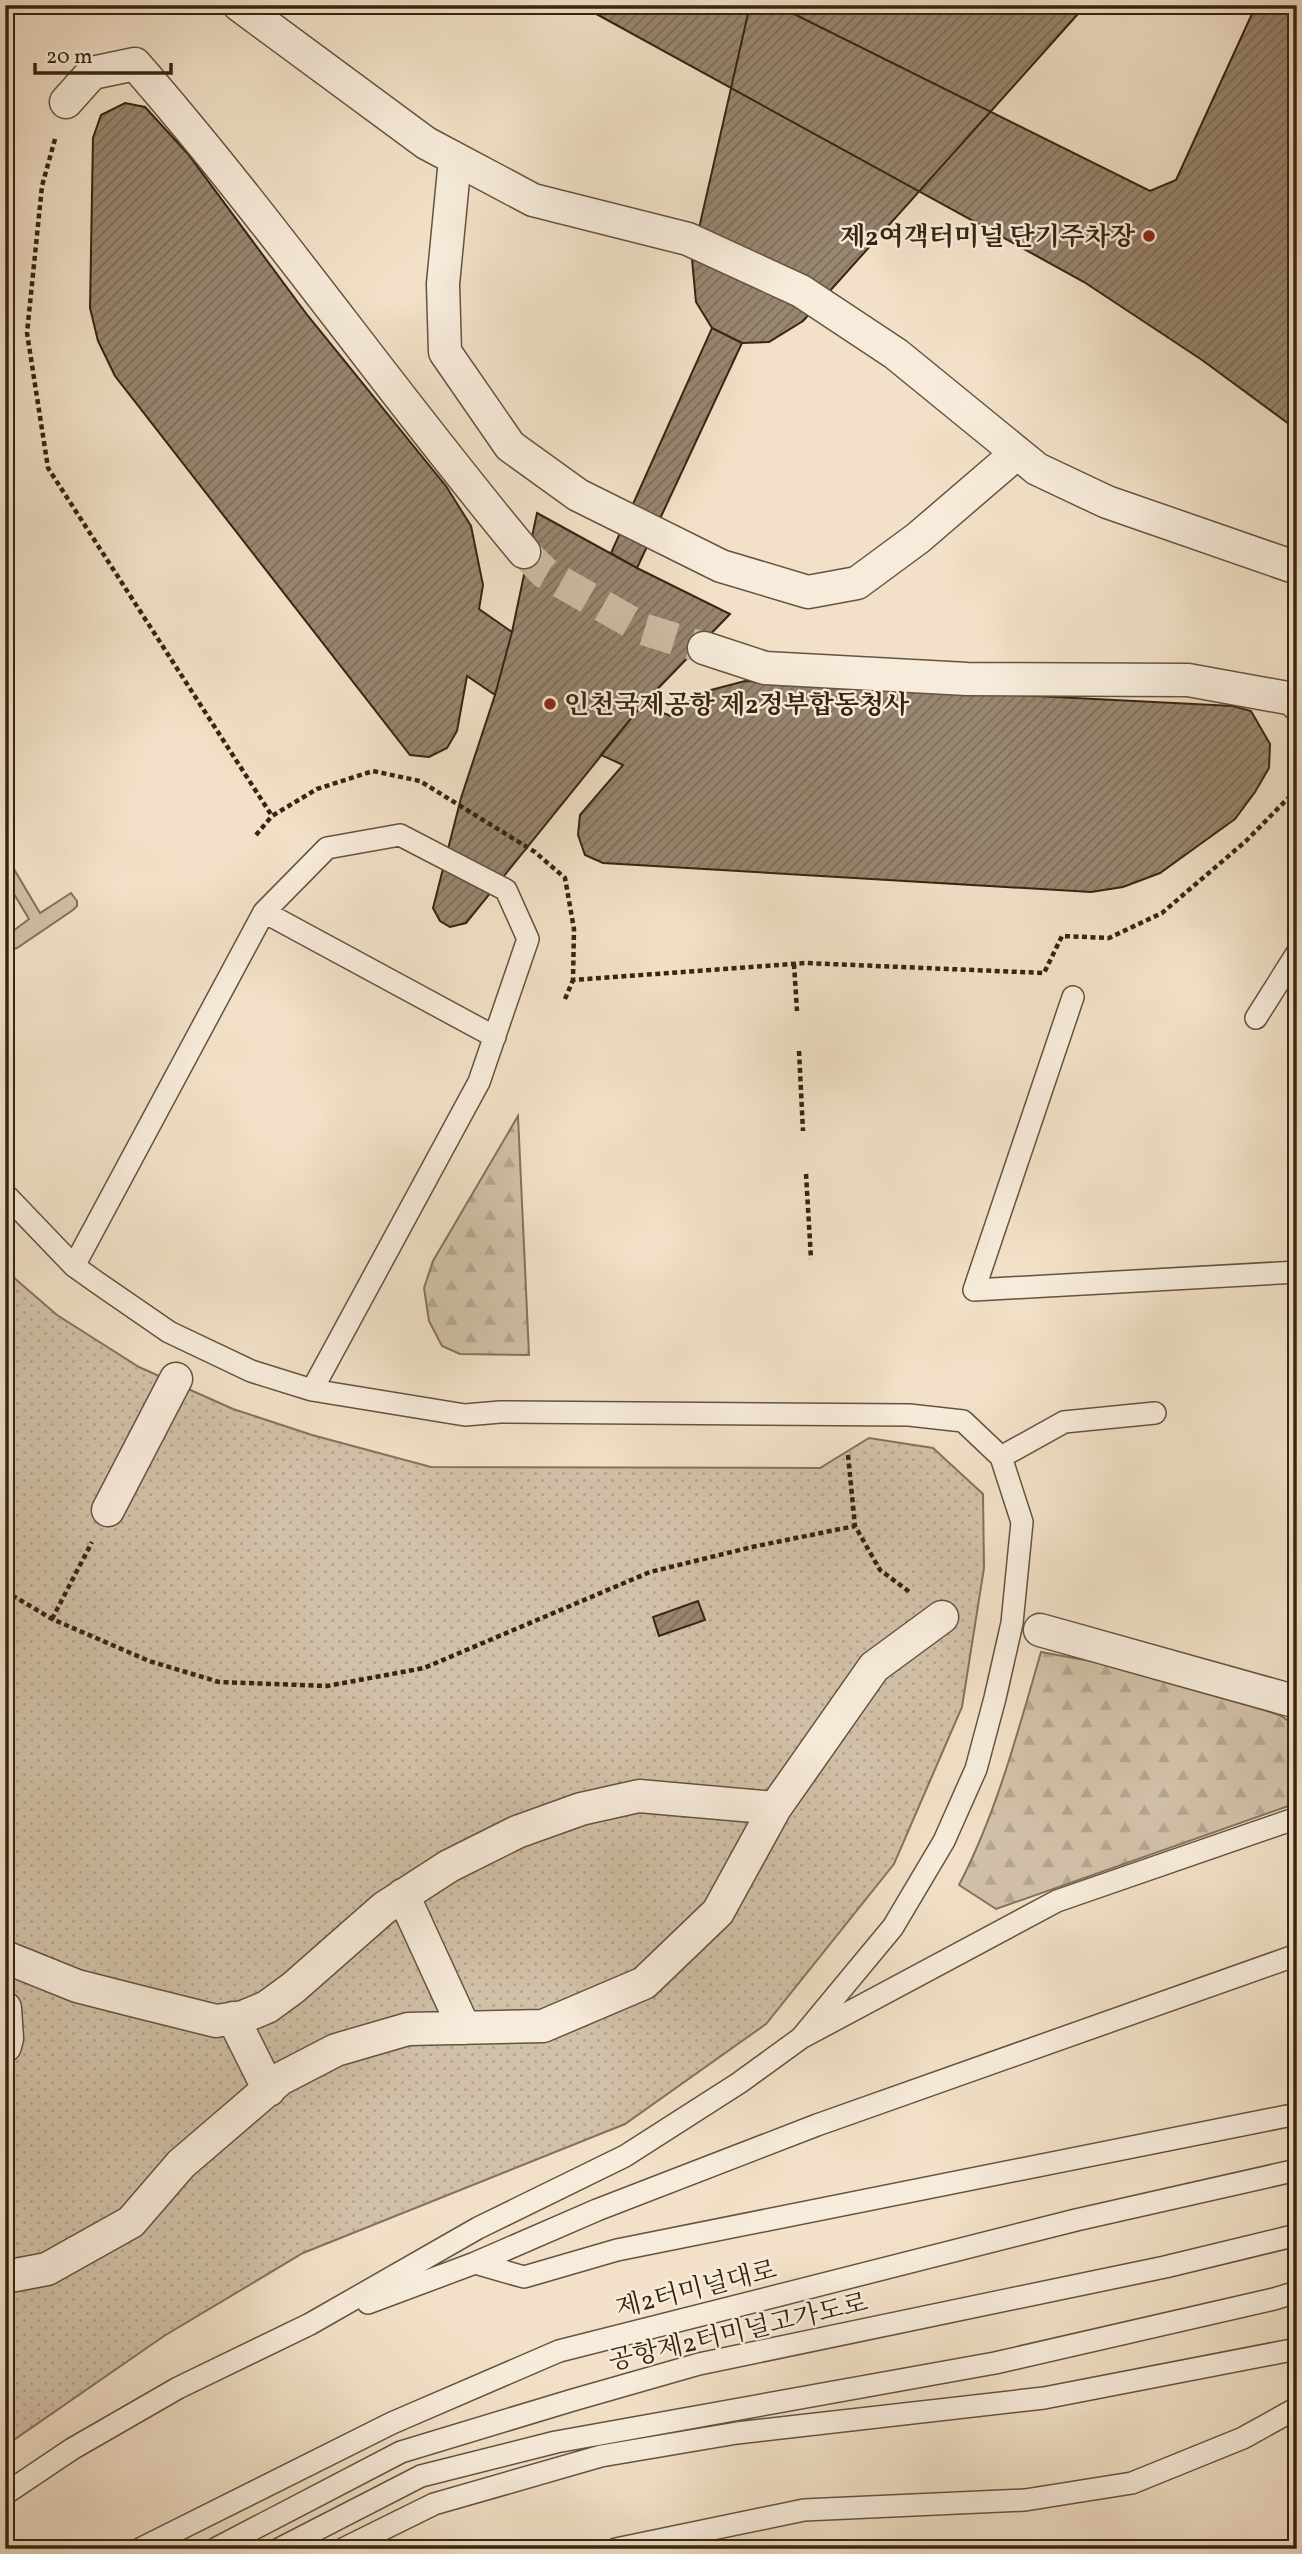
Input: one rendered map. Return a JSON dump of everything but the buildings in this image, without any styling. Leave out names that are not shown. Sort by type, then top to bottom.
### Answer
[{"type":"street","points":[[239,5],[426,144],[533,201],[688,240],[801,291],[896,354],[1037,469],[1107,502],[1297,568]]},
{"type":"street","points":[[66,102],[92,73],[135,64],[197,135],[464,480],[524,552]]},
{"type":"street","points":[[455,159],[443,284],[446,352],[510,446],[589,501],[720,566],[808,592],[858,583],[918,538],[1017,453]]},
{"type":"street","points":[[704,648],[765,668],[967,679],[1188,680],[1293,699],[1297,704]]},
{"type":"street","points":[[108,1510],[176,1379]]},
{"type":"street","points":[[5,2277],[47,2269],[131,2222],[181,2164],[280,2079],[336,2050],[408,2029],[543,2026],[643,1983],[718,1912],[775,1808],[874,1667],[942,1616]]},
{"type":"street","points":[[1041,1630],[1297,1702]]},
{"type":"street","points":[[5,1956],[77,1986],[216,2021],[233,2018],[267,2007],[403,1895],[449,1866],[517,1832],[581,1809],[639,1796],[775,1808]]},
{"type":"street","points":[[403,1895],[464,2028]]},
{"type":"street","points":[[5,2008],[5,2046]]},
{"type":"street","points":[[233,2018],[269,2090]]},
{"type":"lane","points":[[74,1266],[264,912],[327,848],[400,835],[506,890],[528,939],[479,1082],[312,1390]]},
{"type":"lane","points":[[264,912],[495,1037]]},
{"type":"lane","points":[[1256,1018],[1297,953]]},
{"type":"lane","points":[[1073,997],[974,1290],[1297,1272]]},
{"type":"lane","points":[[5,1194],[74,1266],[169,1332],[251,1371],[312,1390],[465,1415],[500,1412],[909,1415],[963,1421],[1001,1457],[1022,1522],[1012,1623],[976,1769],[944,1841],[893,1927],[801,2038]]},
{"type":"lane","points":[[1001,1457],[1063,1422],[1155,1413]]},
{"type":"lane","points":[[5,2494],[72,2449],[178,2388],[310,2324],[478,2228],[625,2156],[739,2083],[801,2038],[1057,1901],[1297,1818]]},
{"type":"lane","points":[[310,2324],[475,2263],[597,2210],[817,2125],[1297,1955]]},
{"type":"lane","points":[[475,2263],[524,2277],[617,2250],[1297,2114]]},
{"type":"lane","name":"제2터미널대로","points":[[140,2549],[392,2423],[559,2351],[1076,2220],[1297,2170]]},
{"type":"lane","name":"공항제2터미널고가도로","points":[[215,2549],[401,2452],[598,2393],[699,2364],[1165,2267],[1297,2235]]},
{"type":"lane","points":[[279,2549],[421,2476],[556,2441],[995,2363],[1297,2292]]},
{"type":"lane","points":[[343,2549],[434,2504],[601,2456],[737,2433],[1044,2398],[1297,2349]]},
{"type":"lane","points":[[616,2549],[804,2510],[1025,2500],[1132,2483],[1242,2438],[1297,2408]]},
{"type":"path","points":[[66,102],[42,186],[27,333],[48,468],[272,816]]},
{"type":"path","points":[[256,835],[272,816],[317,789],[373,771],[420,781],[535,852],[565,878],[574,929],[573,979],[565,999]]},
{"type":"path","points":[[573,979],[794,964],[1044,974],[1062,936],[1109,938],[1162,913],[1246,841],[1297,789]]},
{"type":"path","points":[[794,964],[797,1011]]},
{"type":"path","points":[[799,1051],[803,1131]]},
{"type":"path","points":[[806,1174],[811,1259]]},
{"type":"path","points":[[848,1455],[855,1526],[880,1570],[942,1616]]},
{"type":"path","points":[[52,1619],[108,1510]]},
{"type":"path","points":[[5,1591],[52,1619],[149,1661],[219,1682],[327,1686],[424,1668],[650,1572],[751,1547],[855,1526]]},
{"type":"green space","points":[[5,854],[40,913],[71,893],[77,901],[73,910],[10,950],[5,946],[5,937],[29,919],[5,879]]},
{"type":"green space","points":[[518,1116],[529,1355],[460,1354],[442,1346],[429,1321],[424,1288],[433,1261]]},
{"type":"green space","points":[[5,1270],[57,1315],[139,1367],[233,1409],[312,1435],[431,1467],[820,1468],[869,1438],[933,1448],[983,1494],[984,1568],[962,1707],[894,1864],[766,2024],[625,2124],[303,2253],[164,2336],[5,2446]]},
{"type":"green space","points":[[1041,1652],[1162,1674],[1279,1715],[1297,1726],[1297,1803],[996,1909],[959,1885],[996,1800]]},
{"type":"tunnel","points":[[524,552],[545,573],[643,629],[704,648]]},
{"type":"place","name":"제2여객터미널 단기주차장","points":[[1149,236]]},
{"type":"place","name":"인천국제공항 제2정부합동청사","points":[[550,704]]}]
